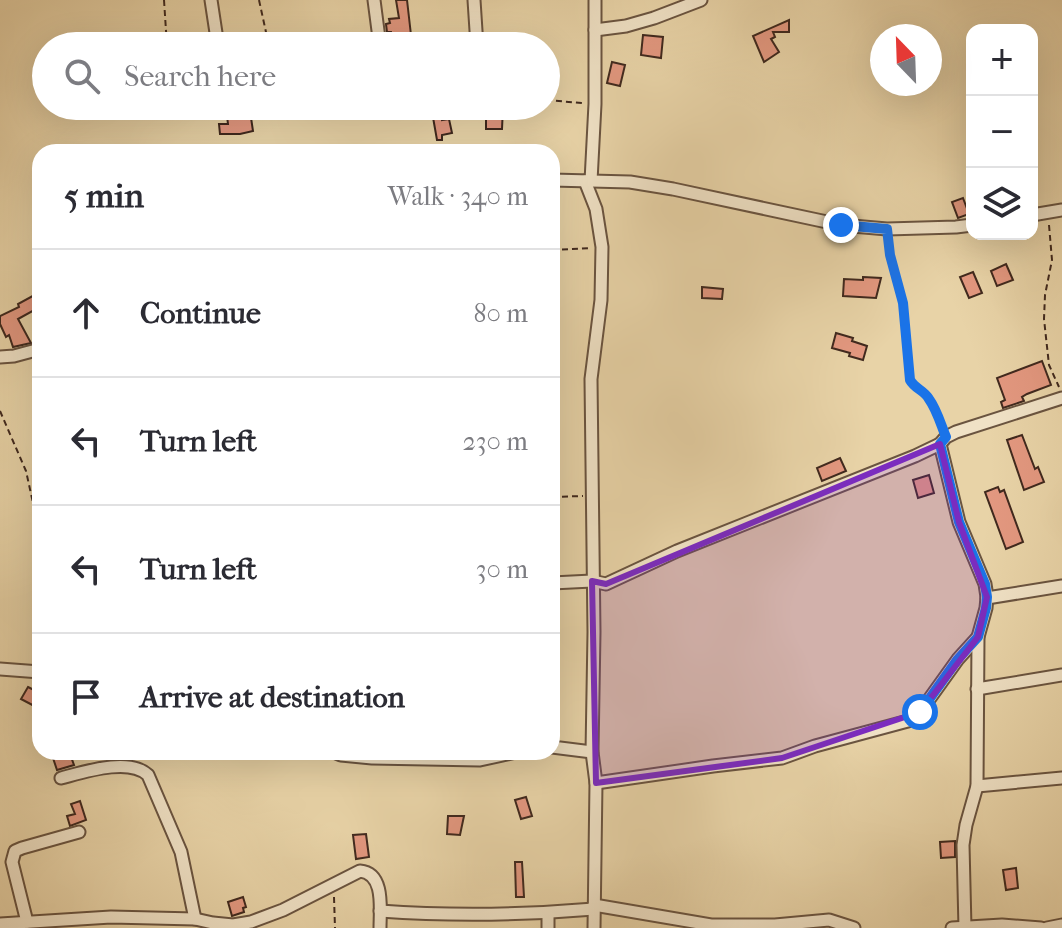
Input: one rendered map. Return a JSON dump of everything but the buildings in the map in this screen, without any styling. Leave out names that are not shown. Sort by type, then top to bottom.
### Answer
[{"type":"street","points":[[211,0],[216,32]]},
{"type":"street","points":[[374,0],[378,32]]},
{"type":"street","points":[[474,0],[476,32]]},
{"type":"street","points":[[594,928],[596,783],[592,752],[591,379],[601,300],[602,247],[600,225],[588,181],[595,104],[595,0]]},
{"type":"street","points":[[595,30],[626,26],[701,0]]},
{"type":"street","points":[[560,180],[630,182],[841,225],[887,229],[966,226]]},
{"type":"street","points":[[1038,214],[1062,210]]},
{"type":"street","points":[[0,357],[32,351]]},
{"type":"street","points":[[560,583],[592,581],[606,584],[677,551],[915,456],[971,427],[1062,398]]},
{"type":"street","points":[[943,440],[959,522],[985,584],[987,598],[978,637],[977,786],[963,845],[965,927]]},
{"type":"street","points":[[987,598],[1062,586]]},
{"type":"street","points":[[596,783],[782,758],[908,721],[920,712],[978,637]]},
{"type":"street","points":[[0,669],[32,671]]},
{"type":"street","points":[[977,689],[1062,675]]},
{"type":"street","points":[[560,748],[592,752]]},
{"type":"street","points":[[61,778],[112,767],[135,768],[148,775],[181,852],[195,919]]},
{"type":"street","points":[[977,786],[1062,778]]},
{"type":"street","points":[[27,922],[12,862],[15,851],[79,832]]},
{"type":"street","points":[[0,924],[111,917],[195,919],[233,925],[283,910],[360,871],[369,872],[377,881],[380,928]]},
{"type":"street","points":[[380,911],[430,914],[548,913],[594,907],[711,925],[775,925],[829,920],[854,928]]},
{"type":"street","points":[[548,913],[548,928]]},
{"type":"street","points":[[952,928],[1002,925],[1038,928]]},
{"type":"street","points":[[1047,928],[1062,925]]},
{"type":"path","points":[[164,0],[166,32]]},
{"type":"path","points":[[259,0],[266,32]]},
{"type":"path","points":[[560,101],[595,104]]},
{"type":"path","points":[[1048,212],[1052,260],[1044,319],[1049,365],[1062,392]]},
{"type":"path","points":[[887,229],[890,255],[903,303],[910,380],[930,399],[943,440]]},
{"type":"path","points":[[560,250],[602,247]]},
{"type":"path","points":[[0,411],[26,471],[32,498]]},
{"type":"path","points":[[560,497],[592,496]]},
{"type":"path","points":[[334,884],[335,928]]},
{"type":"highlighted area","points":[[940,444],[959,522],[987,597],[978,637],[920,712],[782,758],[596,783],[592,581],[606,584]]},
{"type":"route","points":[[841,225],[887,229],[895,279],[903,303],[910,380],[930,399],[946,437],[940,444],[959,522],[985,584],[986,608],[978,637],[920,712]]}]
